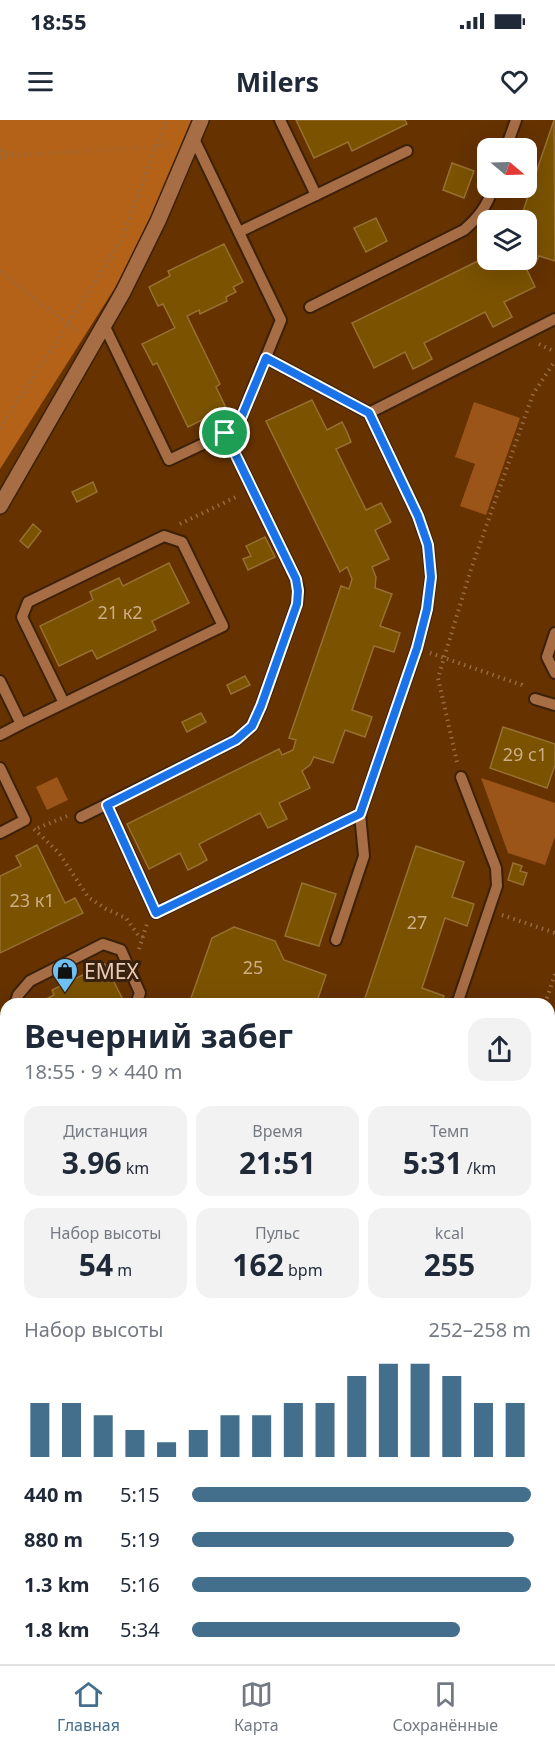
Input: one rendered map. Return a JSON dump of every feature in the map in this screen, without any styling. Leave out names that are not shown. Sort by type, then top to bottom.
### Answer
[{"type":"street","points":[[0,506],[123,292],[158,221],[201,120]]},
{"type":"lane","points":[[280,120],[316,195]]},
{"type":"lane","points":[[510,138],[516,120]]},
{"type":"lane","points":[[104,325],[169,460],[237,428],[281,320],[193,137]]},
{"type":"lane","points":[[239,232],[406,151]]},
{"type":"lane","points":[[310,307],[464,230],[477,219],[489,198]]},
{"type":"lane","points":[[369,413],[555,319]]},
{"type":"lane","points":[[266,358],[369,413],[418,516],[428,545],[431,577],[427,609],[417,648],[360,814],[364,856],[336,940]]},
{"type":"lane","points":[[81,817],[236,740],[252,726],[261,706],[297,604],[298,591],[296,579],[225,433]]},
{"type":"lane","points":[[0,735],[21,724],[64,704],[223,626],[182,542],[164,536],[28,602],[22,617],[64,704]]},
{"type":"lane","points":[[555,633],[546,657],[555,673]]},
{"type":"lane","points":[[0,681],[21,724]]},
{"type":"lane","points":[[535,699],[555,705]]},
{"type":"lane","points":[[0,768],[25,820],[0,833]]},
{"type":"lane","points":[[459,998],[497,886],[496,868],[461,777]]},
{"type":"lane","points":[[107,805],[156,913],[360,814]]},
{"type":"lane","points":[[17,998],[30,981],[103,944],[121,950],[140,993],[138,998]]},
{"type":"path","points":[[0,428],[121,240],[166,120]]},
{"type":"path","points":[[0,158],[14,155],[157,147],[193,137]]},
{"type":"path","points":[[0,150],[14,155]]},
{"type":"path","points":[[0,271],[93,344]]},
{"type":"path","points":[[461,777],[438,678],[471,569],[533,394],[555,361]]},
{"type":"path","points":[[164,536],[175,527],[252,489]]},
{"type":"path","points":[[417,648],[522,685],[535,699]]},
{"type":"path","points":[[35,830],[64,815],[81,817]]},
{"type":"path","points":[[25,820],[59,853],[88,897],[126,918],[138,935],[143,937]]},
{"type":"path","points":[[489,910],[555,933]]},
{"type":"path","points":[[136,958],[150,916]]},
{"type":"path","points":[[547,998],[555,974]]},
{"type":"shaded area","points":[[0,120],[195,120],[132,261],[0,469]]},
{"type":"shaded area","points":[[474,402],[520,418],[486,515],[460,506],[475,464],[455,457]]},
{"type":"shaded area","points":[[57,777],[68,800],[47,810],[36,787]]},
{"type":"shaded area","points":[[481,778],[555,803],[555,837],[545,865],[508,853]]},
{"type":"building","points":[[296,120],[405,120],[407,124],[352,151],[348,142],[314,158]]},
{"type":"building","points":[[554,120],[555,261],[539,256],[537,260],[537,210],[523,210],[527,198],[537,198],[537,170]]},
{"type":"building","points":[[452,163],[474,171],[464,198],[443,190]]},
{"type":"building","points":[[376,218],[387,241],[366,252],[354,228]]},
{"type":"building","points":[[224,244],[243,282],[233,287],[236,292],[226,297],[227,301],[200,314],[199,310],[187,316],[220,384],[216,387],[226,408],[188,427],[157,363],[153,365],[142,344],[175,328],[163,304],[158,306],[149,287],[170,276],[168,271]]},
{"type":"building","points":[[477,261],[477,270],[527,270],[535,287],[504,302],[512,317],[493,327],[485,312],[424,343],[432,359],[413,369],[405,352],[374,368],[352,323]]},
{"type":"building","points":[[312,400],[327,430],[342,422],[347,432],[351,442],[336,449],[366,510],[381,503],[391,522],[375,530],[389,559],[372,567],[376,577],[375,588],[392,594],[380,626],[400,633],[394,652],[374,646],[352,710],[372,717],[365,737],[345,730],[333,763],[314,757],[310,765],[302,771],[310,788],[279,803],[287,819],[268,828],[260,813],[199,844],[207,860],[198,865],[188,870],[180,853],[149,869],[127,824],[279,749],[282,755],[293,750],[296,740],[289,738],[341,586],[349,589],[352,579],[347,567],[340,572],[266,421]]},
{"type":"building","points":[[93,482],[97,492],[77,502],[72,492]]},
{"type":"building","points":[[33,524],[41,531],[28,548],[20,541]]},
{"type":"building","points":[[265,537],[275,557],[248,570],[243,559],[251,556],[246,546]]},
{"type":"building","points":[[169,563],[189,603],[152,621],[156,630],[97,659],[92,650],[59,666],[40,626],[93,600],[90,592],[119,578],[123,586]]},
{"type":"building","points":[[245,676],[250,685],[231,694],[227,685]]},
{"type":"building","points":[[201,713],[206,722],[187,732],[182,722]]},
{"type":"building","points":[[503,727],[555,744],[555,765],[547,788],[490,768]]},
{"type":"building","points":[[37,845],[65,903],[75,898],[83,913],[0,953],[0,876],[21,866],[16,856]]},
{"type":"building","points":[[416,846],[464,862],[452,897],[474,904],[467,926],[445,918],[422,988],[444,996],[443,998],[365,998]]},
{"type":"building","points":[[513,863],[522,866],[520,871],[527,873],[523,885],[508,880]]},
{"type":"building","points":[[302,883],[336,894],[319,946],[285,936]]},
{"type":"building","points":[[234,927],[275,941],[284,960],[326,975],[318,998],[191,998],[212,938]]},
{"type":"building","points":[[105,964],[122,998],[48,998],[54,995],[52,990]]},
{"type":"place","name":"EMEX","points":[[65,994]]},
{"type":"route","points":[[266,358],[369,413],[418,516],[428,545],[431,577],[427,609],[417,648],[360,814],[156,913],[107,805],[236,740],[252,726],[297,604],[296,579],[225,433],[237,428],[266,358]]}]
